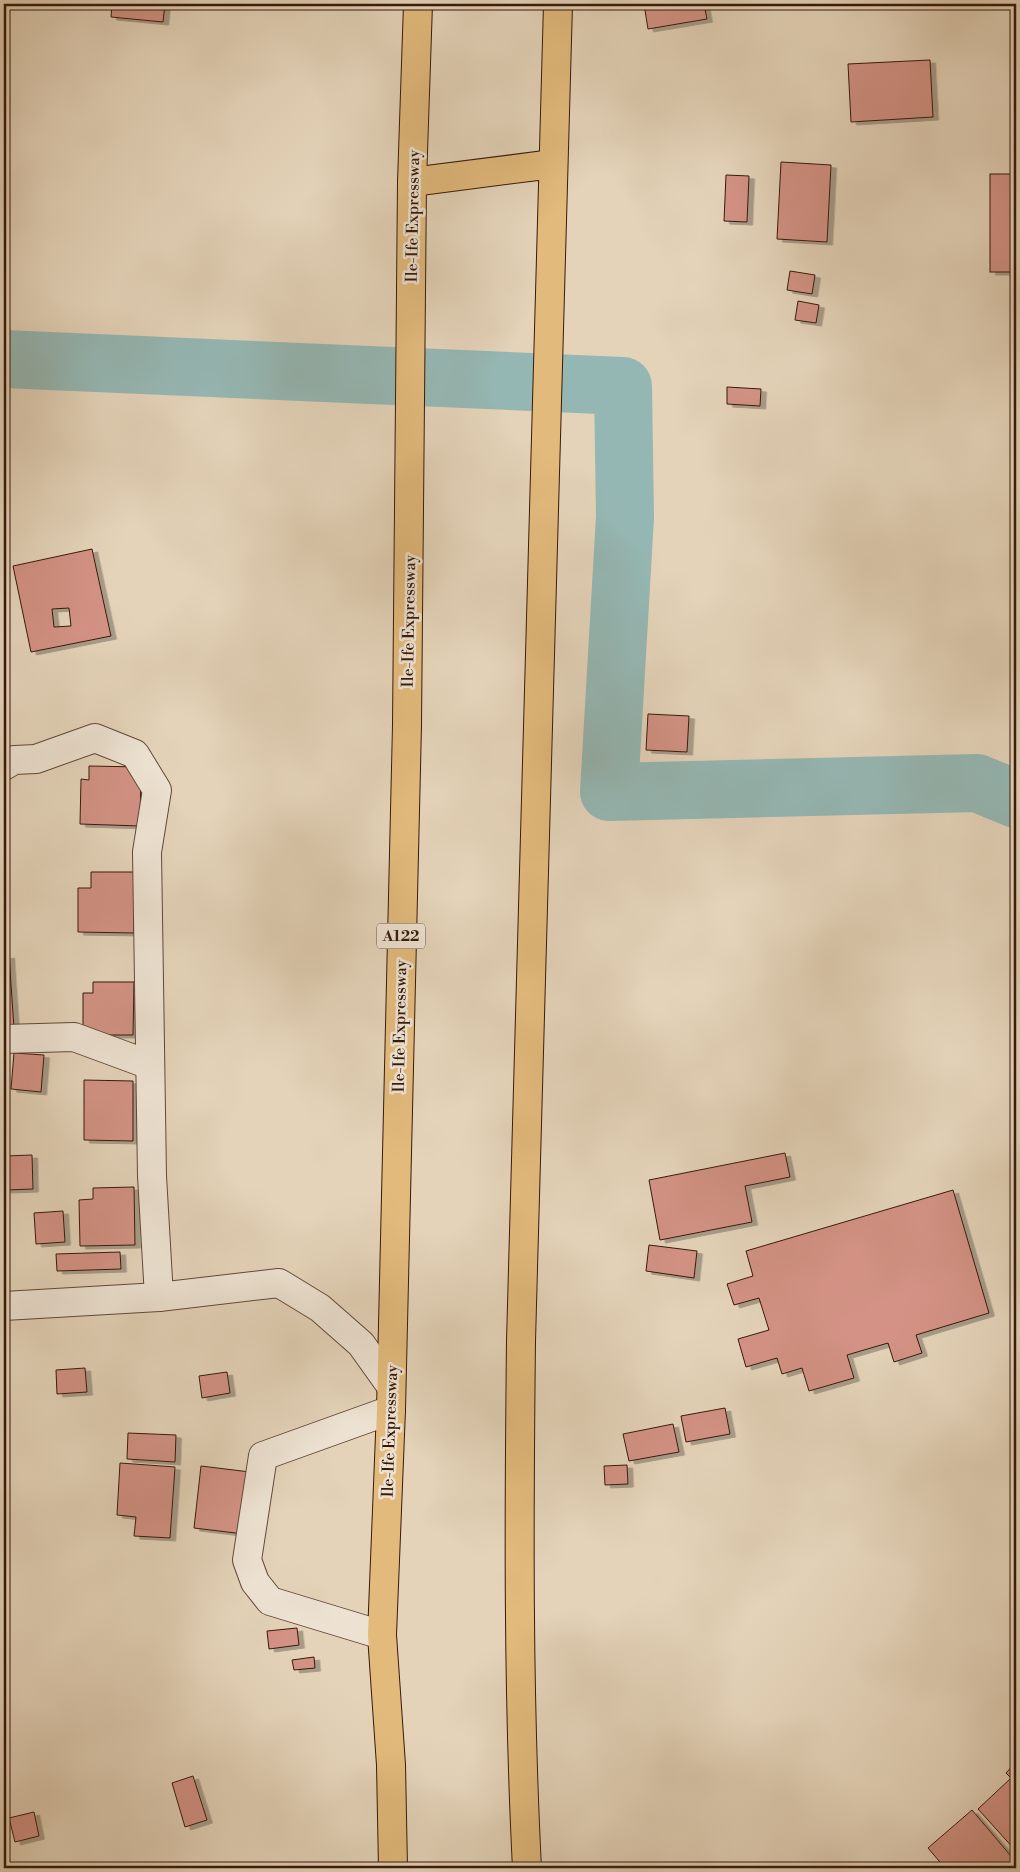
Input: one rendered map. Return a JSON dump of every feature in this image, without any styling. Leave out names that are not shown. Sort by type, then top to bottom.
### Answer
[{"type":"highway","name":"Ile-Ife Expressway","points":[[394,1868],[391,1765],[382,1635],[391,1398],[407,725],[412,182],[418,4]]},
{"type":"highway","points":[[527,1868],[524,1806],[519,1504],[521,1342],[558,4]]},
{"type":"highway","points":[[412,182],[553,164]]},
{"type":"street","points":[[4,766],[14,760],[36,758],[95,738],[134,754],[157,790],[147,852],[152,1176],[158,1297]]},
{"type":"street","points":[[4,1038],[74,1037],[150,1065]]},
{"type":"street","points":[[4,1306],[158,1297],[279,1283],[320,1308],[361,1344],[391,1398],[263,1456],[247,1560],[255,1582],[270,1601],[382,1635]]},
{"type":"building","points":[[112,4],[165,4],[163,22],[111,17]]},
{"type":"building","points":[[644,4],[704,4],[707,19],[648,29]]},
{"type":"building","points":[[930,60],[933,117],[851,122],[848,64]]},
{"type":"building","points":[[1016,68],[1016,86],[1012,85]]},
{"type":"building","points":[[781,162],[831,165],[827,242],[777,239]]},
{"type":"building","points":[[990,174],[1016,174],[1016,272],[990,272]]},
{"type":"building","points":[[726,175],[749,176],[747,222],[724,221]]},
{"type":"building","points":[[790,271],[815,275],[812,294],[787,290]]},
{"type":"building","points":[[798,301],[819,305],[816,323],[795,320]]},
{"type":"building","points":[[727,387],[761,389],[760,406],[727,404]]},
{"type":"building","points":[[92,549],[111,636],[31,652],[13,566]],"holes":[[[69,608],[71,626],[54,627],[52,609]]]},
{"type":"building","points":[[648,714],[689,716],[687,752],[646,750]]},
{"type":"building","points":[[89,766],[141,767],[140,826],[80,824],[81,779],[89,780]]},
{"type":"building","points":[[91,872],[134,872],[134,933],[78,932],[78,888],[91,888]]},
{"type":"building","points":[[9,955],[14,1028],[4,1029],[4,956]]},
{"type":"building","points":[[93,982],[134,982],[133,1035],[83,1035],[83,993],[93,993]]},
{"type":"building","points":[[14,1053],[44,1055],[41,1092],[11,1089]]},
{"type":"building","points":[[84,1080],[133,1081],[133,1141],[84,1140]]},
{"type":"building","points":[[785,1153],[790,1177],[745,1186],[752,1222],[660,1240],[649,1180]]},
{"type":"building","points":[[32,1155],[33,1189],[5,1190],[5,1156]]},
{"type":"building","points":[[134,1187],[135,1245],[80,1246],[79,1200],[93,1199],[93,1188]]},
{"type":"building","points":[[953,1190],[989,1313],[916,1335],[922,1353],[894,1362],[888,1343],[847,1355],[854,1378],[809,1391],[802,1368],[782,1374],[777,1358],[746,1367],[738,1339],[769,1330],[759,1298],[734,1305],[727,1284],[753,1276],[746,1251]]},
{"type":"building","points":[[63,1211],[65,1242],[36,1244],[34,1213]]},
{"type":"building","points":[[649,1245],[697,1251],[694,1278],[646,1271]]},
{"type":"building","points":[[120,1252],[121,1269],[57,1271],[56,1254]]},
{"type":"building","points":[[85,1368],[87,1392],[57,1394],[56,1370]]},
{"type":"building","points":[[227,1372],[230,1393],[202,1398],[199,1376]]},
{"type":"building","points":[[725,1408],[730,1434],[686,1442],[681,1416]]},
{"type":"building","points":[[673,1424],[679,1452],[629,1461],[623,1434]]},
{"type":"building","points":[[128,1433],[176,1435],[175,1462],[127,1459]]},
{"type":"building","points":[[120,1463],[175,1467],[170,1538],[134,1536],[136,1517],[117,1515]]},
{"type":"building","points":[[627,1465],[628,1484],[605,1485],[604,1466]]},
{"type":"building","points":[[201,1466],[250,1472],[244,1534],[194,1528]]},
{"type":"building","points":[[297,1628],[299,1645],[269,1649],[267,1631]]},
{"type":"building","points":[[314,1657],[315,1668],[294,1670],[292,1660]]},
{"type":"building","points":[[1016,1762],[1016,1783],[1006,1773]]},
{"type":"building","points":[[193,1776],[207,1820],[185,1827],[172,1783]]},
{"type":"building","points":[[1010,1779],[1016,1786],[1016,1851],[978,1809]]},
{"type":"building","points":[[972,1810],[1016,1862],[1011,1868],[945,1868],[928,1848]]},
{"type":"building","points":[[34,1812],[39,1836],[15,1842],[9,1818]]},
{"type":"waterway","points":[[4,359],[623,386],[625,517],[609,792],[977,783],[1016,799]]}]
